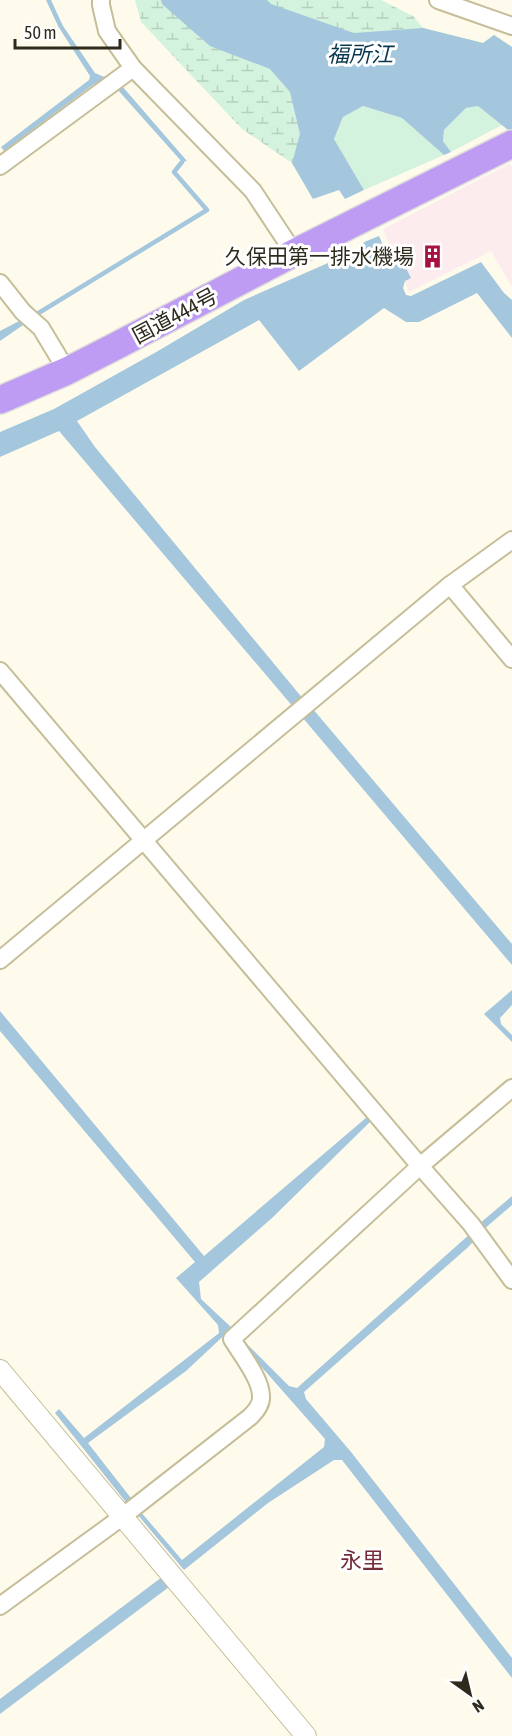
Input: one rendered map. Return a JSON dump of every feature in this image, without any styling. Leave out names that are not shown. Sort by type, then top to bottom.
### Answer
[{"type":"highway","name":"国道444号","points":[[0,400],[67,371],[294,253],[511,146]]},
{"type":"street","points":[[101,0],[108,31],[133,68],[253,191],[294,253]]},
{"type":"street","points":[[438,0],[512,26]]},
{"type":"street","points":[[0,166],[133,68]]},
{"type":"street","points":[[0,283],[23,312],[41,328],[67,371]]},
{"type":"street","points":[[0,960],[450,585],[512,540]]},
{"type":"street","points":[[450,585],[512,659]]},
{"type":"street","points":[[0,671],[471,1224],[512,1280]]},
{"type":"street","points":[[0,1606],[122,1517],[258,1409],[262,1397],[259,1383],[232,1339],[420,1166],[512,1088]]},
{"type":"street","points":[[0,1370],[306,1736]]},
{"type":"shaded area","points":[[509,164],[512,166],[512,287],[491,251],[409,292],[383,229]]},
{"type":"green space","points":[[135,0],[182,0],[296,82],[313,199],[292,163],[242,129],[141,22]]},
{"type":"green space","points":[[234,0],[381,0],[413,16],[423,28],[483,43],[494,35],[512,47],[359,39]]},
{"type":"green space","points":[[363,106],[402,118],[444,155],[364,190],[334,139],[343,117]]},
{"type":"green space","points":[[478,106],[502,125],[451,152],[443,141],[444,130],[466,108]]},
{"type":"water","points":[[46,0],[51,0],[63,26],[95,73],[109,79],[104,83],[94,84],[4,151],[1,147],[89,80],[90,76],[58,26]]},
{"type":"water","name":"福所江","points":[[161,0],[267,0],[271,4],[354,33],[423,28],[483,43],[494,35],[512,47],[512,133],[478,106],[466,108],[444,130],[443,141],[451,152],[444,155],[402,118],[363,106],[343,117],[334,139],[364,190],[345,199],[339,190],[313,199],[292,163],[300,134],[290,92],[270,69],[210,46],[162,4]]},
{"type":"water","points":[[122,86],[187,161],[182,162],[117,89]]},
{"type":"water","points":[[379,236],[386,252],[394,255],[399,267],[404,264],[411,278],[405,281],[403,288],[406,295],[411,296],[481,262],[512,300],[512,338],[477,293],[419,322],[406,322],[384,308],[299,371],[259,320],[77,421],[95,447],[304,700],[294,708],[59,431],[0,457],[0,432],[54,409],[244,300],[362,248],[364,242]]},
{"type":"water","points":[[23,319],[26,323],[0,341],[0,331]]},
{"type":"water","points":[[312,708],[512,944],[512,965],[302,717]]},
{"type":"water","points":[[512,990],[512,1005],[500,1018],[501,1024],[512,1035],[512,1042],[484,1014]]},
{"type":"water","points":[[0,1011],[204,1256],[367,1117],[371,1121],[272,1218],[199,1282],[201,1299],[232,1328],[186,1371],[88,1443],[134,1502],[129,1506],[55,1413],[59,1409],[84,1438],[219,1333],[218,1325],[176,1278],[195,1262],[0,1031]]},
{"type":"water","points":[[512,1196],[512,1205],[483,1230],[479,1224]]},
{"type":"water","points":[[471,1233],[476,1239],[466,1249],[304,1392],[306,1399],[351,1452],[512,1658],[512,1678],[342,1460],[334,1460],[268,1503],[184,1570],[137,1514],[140,1511],[182,1560],[324,1447],[325,1439],[243,1346],[246,1343],[289,1386],[297,1388]]},
{"type":"water","points":[[162,1577],[169,1587],[0,1714],[0,1699]]},
{"type":"waterway","points":[[37,314],[207,210],[174,172],[182,162]]},
{"type":"place","name":"久保田第一排水機場","points":[[432,257]]},
{"type":"district","name":"永里","points":[[362,1560]]}]
